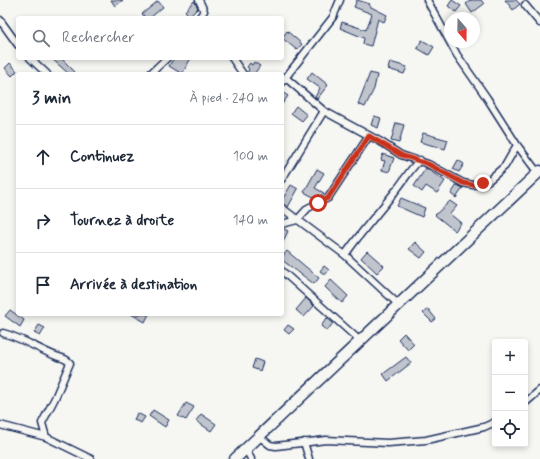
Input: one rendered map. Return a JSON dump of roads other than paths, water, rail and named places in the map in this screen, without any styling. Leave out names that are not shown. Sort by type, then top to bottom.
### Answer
[{"type":"main road","points":[[235,459],[260,437],[359,340],[539,172]]},
{"type":"street","points":[[200,0],[204,11],[200,16]]},
{"type":"street","points":[[340,0],[333,17],[284,80],[324,111],[401,155],[420,160],[463,183],[473,185],[483,183],[496,174],[511,158],[516,146]]},
{"type":"street","points":[[427,0],[457,55],[487,98],[516,146],[539,172]]},
{"type":"street","points":[[525,5],[540,23]]},
{"type":"street","points":[[0,20],[16,42]]},
{"type":"street","points":[[32,60],[45,72]]},
{"type":"street","points":[[152,72],[164,60]]},
{"type":"street","points":[[233,60],[242,72]]},
{"type":"street","points":[[284,176],[324,111]]},
{"type":"street","points":[[284,223],[297,220],[308,208],[328,198],[369,136]]},
{"type":"street","points":[[345,255],[367,224],[399,187],[410,168],[420,160]]},
{"type":"street","points":[[284,210],[345,255],[398,304]]},
{"type":"street","points":[[284,273],[359,340]]},
{"type":"street","points":[[3,333],[28,342],[55,356],[67,360],[70,363],[58,392],[42,423],[46,437]]},
{"type":"street","points":[[528,400],[540,390]]},
{"type":"street","points":[[260,437],[270,445],[276,446],[326,440],[388,443],[426,440],[484,427],[492,423]]},
{"type":"street","points":[[0,425],[46,437],[90,459]]},
{"type":"street","points":[[304,442],[309,459]]},
{"type":"street","points":[[246,449],[252,459]]}]
